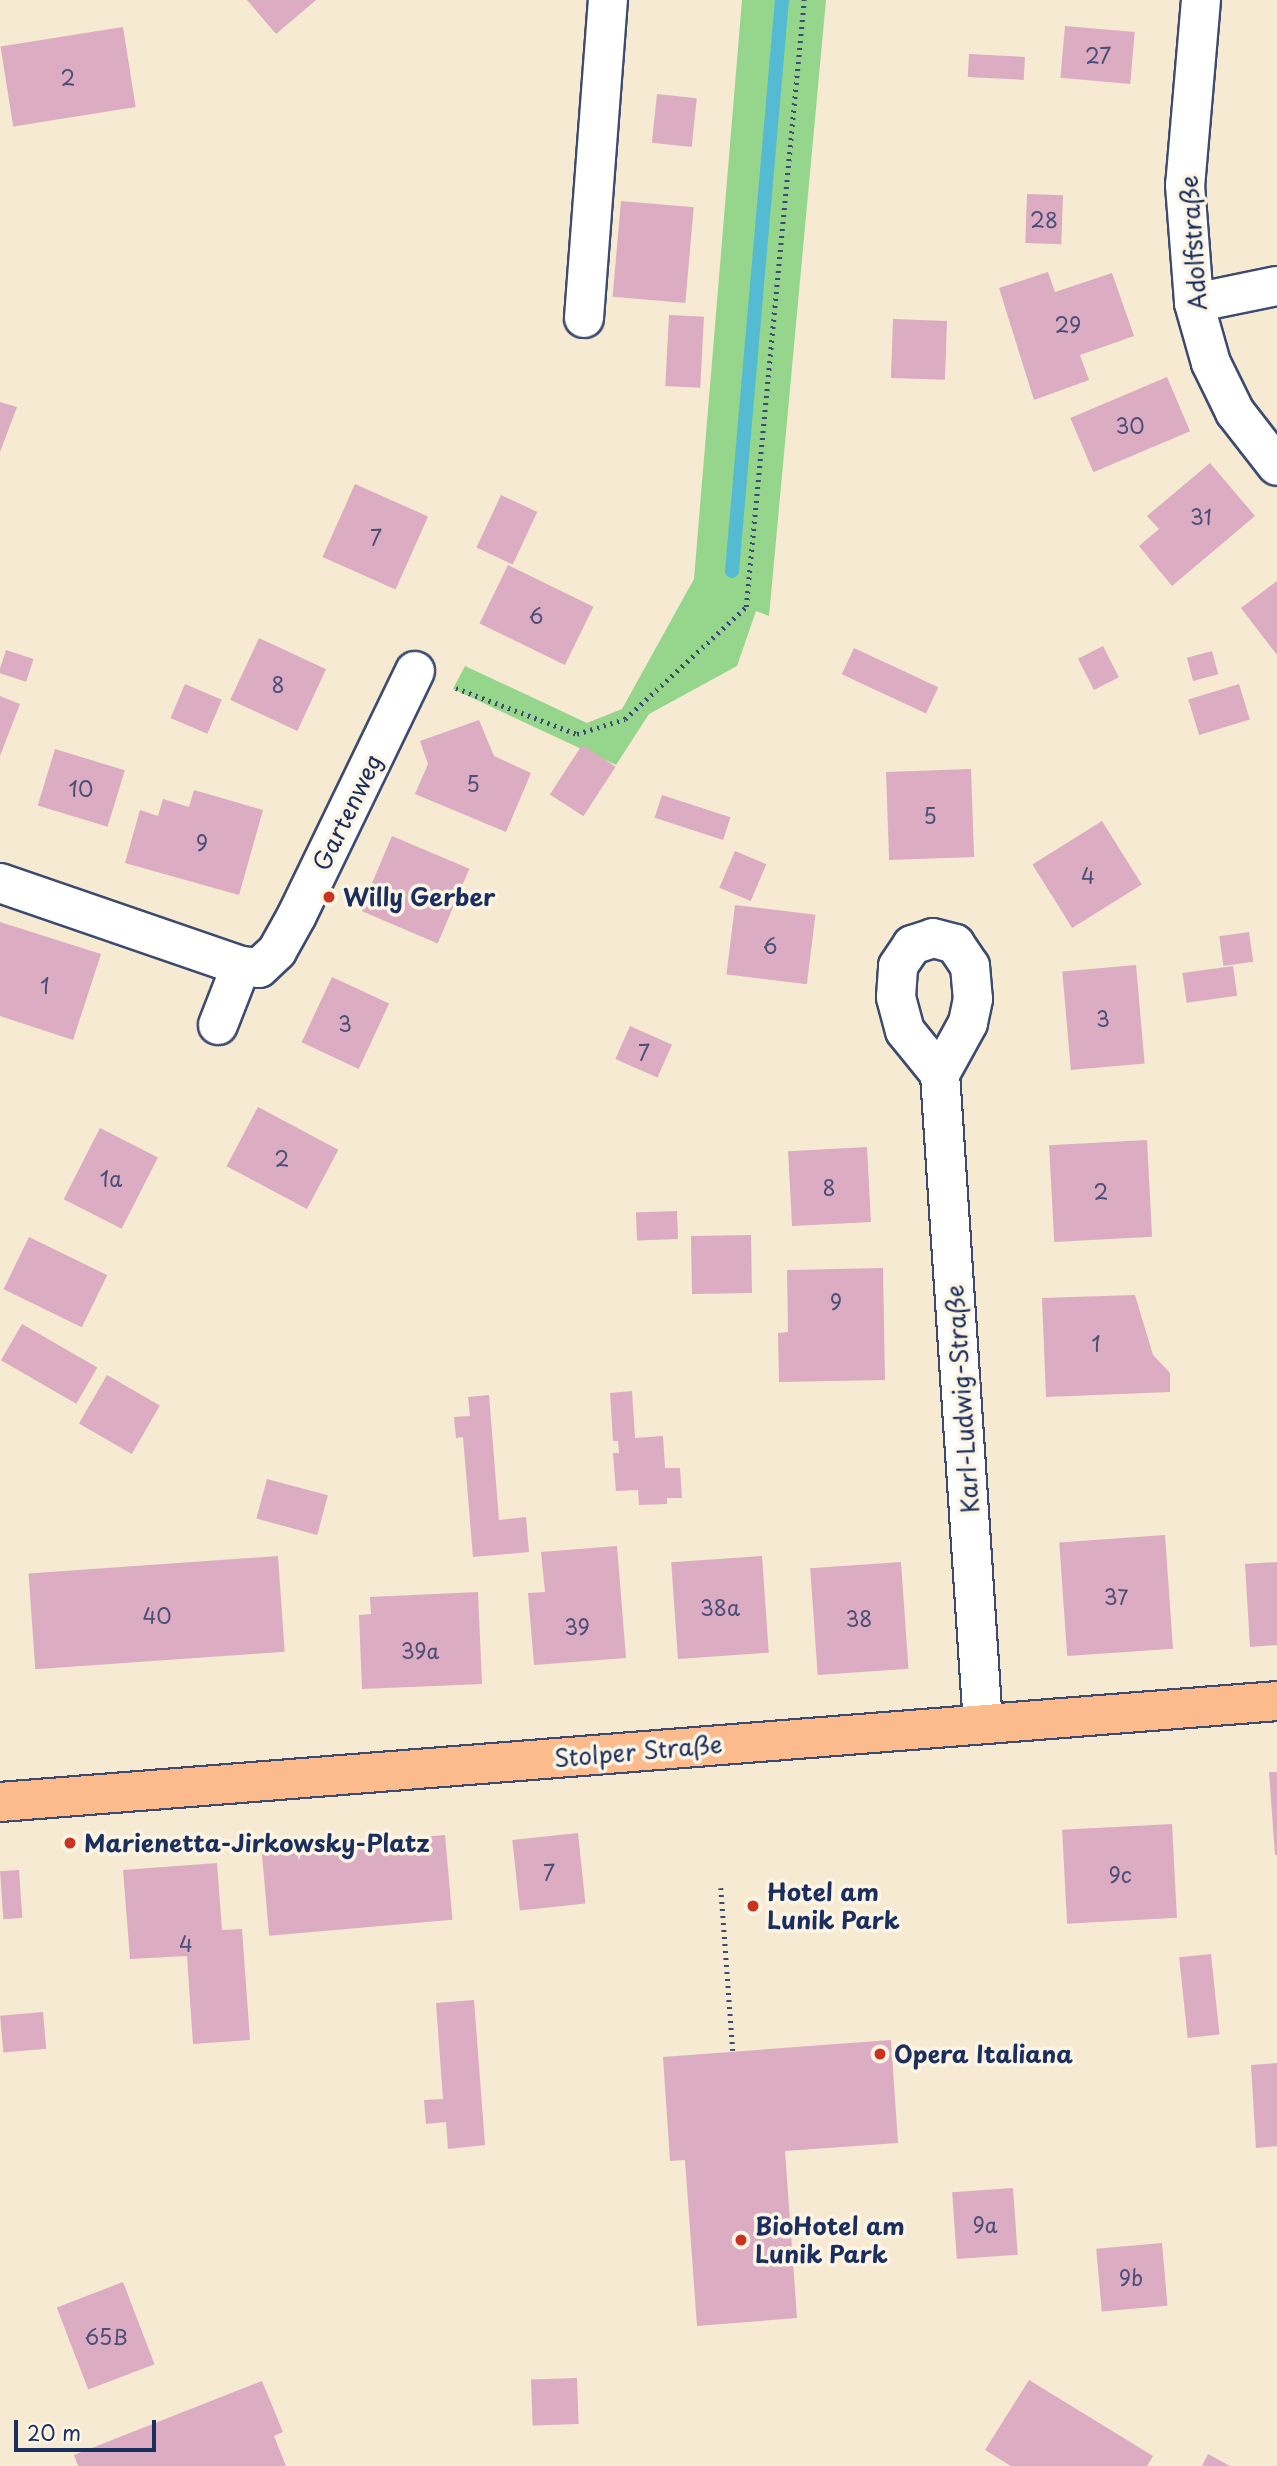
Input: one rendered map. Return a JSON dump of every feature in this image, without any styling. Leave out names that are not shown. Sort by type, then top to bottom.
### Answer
[{"type":"main road","name":"Stolper Straße","points":[[0,1802],[1277,1702]]},
{"type":"street","points":[[584,318],[608,0]]},
{"type":"street","name":"Adolfstraße","points":[[1201,0],[1185,185],[1194,303],[1211,363],[1229,400],[1277,466]]},
{"type":"street","points":[[1194,303],[1277,286]]},
{"type":"street","name":"Gartenweg","points":[[241,966],[259,968],[277,951],[415,671]]},
{"type":"street","points":[[0,883],[241,966],[218,1026]]},
{"type":"street","name":"Karl-Ludwig-Straße","points":[[940,1074],[983,1724]]},
{"type":"path","points":[[415,671],[577,734],[625,719],[746,607],[804,0]]},
{"type":"path","points":[[721,1888],[733,2052]]},
{"type":"green space","points":[[742,0],[826,0],[769,616],[756,611],[737,666],[649,714],[616,765],[453,689],[465,666],[587,723],[622,709],[694,579]]},
{"type":"building","points":[[247,0],[316,0],[276,34]]},
{"type":"building","points":[[1065,26],[1135,32],[1130,84],[1060,78]]},
{"type":"building","points":[[123,27],[136,107],[13,126],[1,46]]},
{"type":"building","points":[[969,54],[1025,57],[1024,80],[968,77]]},
{"type":"building","points":[[657,94],[697,98],[692,147],[652,143]]},
{"type":"building","points":[[1027,194],[1063,195],[1061,244],[1025,243]]},
{"type":"building","points":[[621,201],[694,207],[685,303],[613,297]]},
{"type":"building","points":[[1048,272],[1055,292],[1112,273],[1134,336],[1080,355],[1089,380],[1034,400],[999,288]]},
{"type":"building","points":[[669,315],[704,317],[700,388],[665,386]]},
{"type":"building","points":[[893,319],[947,321],[945,380],[891,378]]},
{"type":"building","points":[[1167,377],[1190,431],[1093,472],[1070,418]]},
{"type":"building","points":[[0,402],[17,407],[0,452]]},
{"type":"building","points":[[1210,463],[1255,516],[1172,586],[1139,546],[1159,529],[1147,516]]},
{"type":"building","points":[[355,484],[428,517],[396,590],[322,557]]},
{"type":"building","points":[[501,495],[537,512],[513,564],[476,548]]},
{"type":"building","points":[[508,565],[593,607],[565,665],[480,623]]},
{"type":"building","points":[[1277,581],[1277,655],[1241,608]]},
{"type":"building","points":[[259,638],[326,669],[297,731],[230,700]]},
{"type":"building","points":[[1103,646],[1119,677],[1094,690],[1078,659]]},
{"type":"building","points":[[854,648],[938,687],[926,714],[842,674]]},
{"type":"building","points":[[6,650],[34,659],[26,682],[0,673]]},
{"type":"building","points":[[1212,651],[1218,674],[1193,681],[1187,658]]},
{"type":"building","points":[[185,684],[222,700],[207,734],[171,718]]},
{"type":"building","points":[[1239,684],[1250,719],[1199,735],[1188,699]]},
{"type":"building","points":[[0,696],[20,704],[0,756]]},
{"type":"building","points":[[479,720],[494,756],[531,773],[506,832],[415,794],[428,764],[420,741]]},
{"type":"building","points":[[582,745],[616,767],[583,816],[550,794]]},
{"type":"building","points":[[55,749],[125,770],[108,827],[38,805]]},
{"type":"building","points":[[971,769],[974,857],[889,860],[886,772]]},
{"type":"building","points":[[194,790],[263,810],[239,895],[125,863],[140,810],[158,816],[163,799],[189,807]]},
{"type":"building","points":[[662,795],[730,817],[723,840],[655,818]]},
{"type":"building","points":[[1102,821],[1142,885],[1072,928],[1032,864]]},
{"type":"building","points":[[392,836],[469,869],[438,943],[360,911]]},
{"type":"building","points":[[735,851],[766,864],[751,901],[719,888]]},
{"type":"building","points":[[735,905],[815,915],[807,984],[726,974]]},
{"type":"building","points":[[0,922],[101,954],[73,1040],[0,1016]]},
{"type":"building","points":[[1249,932],[1253,962],[1223,966],[1219,936]]},
{"type":"building","points":[[1136,965],[1145,1064],[1071,1070],[1062,971]]},
{"type":"building","points":[[1233,966],[1237,996],[1187,1003],[1182,973]]},
{"type":"building","points":[[332,977],[389,1004],[359,1069],[302,1042]]},
{"type":"building","points":[[630,1026],[672,1045],[657,1078],[615,1059]]},
{"type":"building","points":[[258,1107],[338,1150],[307,1209],[227,1166]]},
{"type":"building","points":[[100,1128],[158,1158],[122,1229],[64,1199]]},
{"type":"building","points":[[1147,1140],[1152,1237],[1054,1242],[1049,1145]]},
{"type":"building","points":[[867,1147],[871,1222],[792,1226],[788,1151]]},
{"type":"building","points":[[677,1211],[678,1239],[637,1240],[636,1212]]},
{"type":"building","points":[[751,1235],[752,1293],[692,1294],[691,1236]]},
{"type":"building","points":[[29,1237],[107,1275],[82,1327],[4,1289]]},
{"type":"building","points":[[883,1268],[885,1380],[779,1382],[778,1333],[788,1332],[787,1270]]},
{"type":"building","points":[[1135,1295],[1153,1355],[1170,1373],[1170,1392],[1046,1397],[1042,1298]]},
{"type":"building","points":[[22,1324],[97,1368],[76,1404],[1,1360]]},
{"type":"building","points":[[107,1375],[160,1406],[132,1454],[79,1423]]},
{"type":"building","points":[[632,1391],[635,1438],[663,1436],[665,1468],[680,1468],[682,1498],[667,1498],[667,1504],[639,1505],[638,1490],[616,1491],[613,1453],[619,1453],[618,1441],[613,1441],[610,1393]]},
{"type":"building","points":[[489,1395],[499,1520],[526,1517],[529,1552],[473,1557],[463,1437],[456,1438],[454,1417],[470,1416],[468,1397]]},
{"type":"building","points":[[267,1479],[328,1495],[317,1535],[256,1519]]},
{"type":"building","points":[[1165,1535],[1173,1649],[1067,1656],[1059,1542]]},
{"type":"building","points":[[617,1546],[626,1658],[534,1665],[528,1593],[545,1592],[541,1552]]},
{"type":"building","points":[[278,1556],[285,1652],[35,1669],[29,1573]]},
{"type":"building","points":[[762,1556],[769,1653],[678,1659],[671,1562]]},
{"type":"building","points":[[901,1562],[908,1669],[818,1675],[810,1568]]},
{"type":"building","points":[[1277,1562],[1277,1645],[1250,1647],[1245,1564]]},
{"type":"building","points":[[478,1592],[482,1684],[362,1689],[359,1615],[371,1614],[370,1597]]},
{"type":"building","points":[[1269,1772],[1277,1772],[1277,1855],[1275,1855]]},
{"type":"building","points":[[1172,1824],[1177,1918],[1067,1924],[1062,1830]]},
{"type":"building","points":[[578,1833],[585,1904],[520,1911],[512,1840]]},
{"type":"building","points":[[445,1835],[452,1920],[269,1936],[262,1851]]},
{"type":"building","points":[[217,1863],[222,1930],[242,1929],[250,2040],[193,2044],[187,1956],[130,1959],[123,1870]]},
{"type":"building","points":[[19,1870],[22,1918],[3,1919],[0,1871]]},
{"type":"building","points":[[1211,1954],[1219,2035],[1188,2038],[1179,1957]]},
{"type":"building","points":[[474,2000],[485,2145],[448,2149],[446,2122],[426,2124],[424,2100],[443,2099],[436,2003]]},
{"type":"building","points":[[43,2012],[46,2049],[3,2053],[0,2016]]},
{"type":"building","name":"BioHotel am Lunik Park","points":[[891,2040],[898,2143],[785,2151],[797,2318],[697,2326],[685,2160],[670,2161],[663,2057]]},
{"type":"building","points":[[1277,2063],[1277,2146],[1256,2148],[1251,2065]]},
{"type":"building","points":[[1013,2188],[1018,2255],[957,2259],[952,2192]]},
{"type":"building","points":[[1162,2243],[1167,2306],[1102,2312],[1096,2249]]},
{"type":"building","points":[[123,2282],[155,2364],[88,2390],[57,2307]]},
{"type":"building","points":[[577,2378],[579,2424],[533,2426],[531,2380]]},
{"type":"building","points":[[1029,2380],[1153,2456],[1147,2466],[1011,2466],[985,2450]]},
{"type":"building","points":[[262,2381],[283,2432],[274,2436],[286,2466],[78,2466],[74,2455]]},
{"type":"building","points":[[1208,2454],[1230,2466],[1202,2466]]},
{"type":"waterway","points":[[732,571],[782,0]]},
{"type":"place","name":"Willy Gerber","points":[[329,897]]},
{"type":"place","name":"Marienetta-Jirkowsky-Platz","points":[[70,1843]]},
{"type":"place","name":"Hotel am Lunik Park","points":[[753,1906]]},
{"type":"place","name":"Opera Italiana","points":[[880,2054]]},
{"type":"place","name":"BioHotel am Lunik Park","points":[[741,2240]]}]
